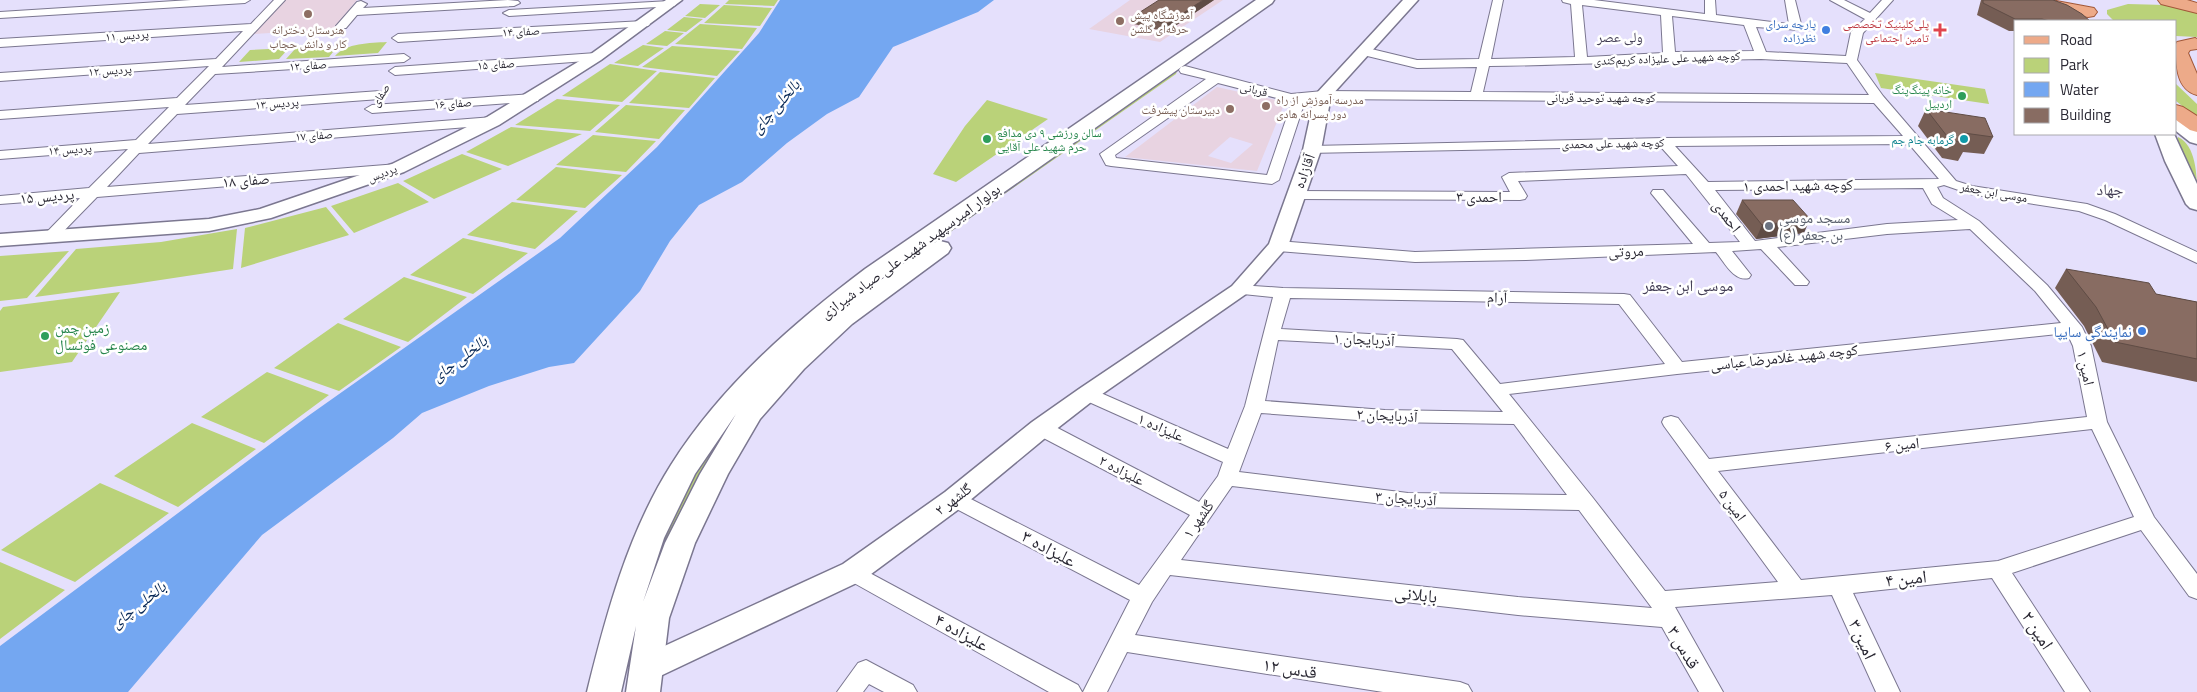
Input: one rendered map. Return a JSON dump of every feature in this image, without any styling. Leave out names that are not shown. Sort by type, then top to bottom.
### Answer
[{"type":"main road","name":"بولوار امیرسپهبد شهید علی صیاد شیرازی","points":[[644,681],[653,618],[680,542],[714,474],[750,414],[795,363],[843,319],[1179,68],[1266,0]]},
{"type":"main road","name":"بولوار امیرسپهبد شهید علی صیاد شیرازی","points":[[604,692],[627,601],[650,538],[682,471],[727,408],[772,359],[823,312],[874,274],[1283,0]]},
{"type":"main road","points":[[2023,0],[2060,3],[2092,11]]},
{"type":"main road","points":[[2167,0],[2197,8]]},
{"type":"main road","points":[[2196,44],[2184,46],[2179,53],[2190,82],[2197,89]]},
{"type":"main road","points":[[2177,112],[2197,126]]},
{"type":"main road","points":[[2177,123],[2197,138]]},
{"type":"main road","points":[[2164,135],[2175,161],[2197,203]]},
{"type":"street","points":[[0,15],[245,0]]},
{"type":"street","points":[[50,237],[280,0]]},
{"type":"street","points":[[342,26],[364,0]]},
{"type":"street","points":[[1323,95],[1411,0]]},
{"type":"street","points":[[1476,97],[1498,0]]},
{"type":"street","points":[[1581,61],[1573,0],[1627,4],[1666,12],[1796,28],[1790,0]]},
{"type":"street","points":[[1710,0],[1711,18]]},
{"type":"street","points":[[1836,0],[1872,18]]},
{"type":"street","points":[[1851,60],[1857,32],[1888,0]]},
{"type":"street","points":[[354,12],[515,1]]},
{"type":"street","points":[[515,1],[508,13],[672,2]]},
{"type":"street","name":"پردیس","points":[[0,240],[209,224],[264,214],[316,198],[398,168],[493,121],[533,98],[596,57],[672,2]]},
{"type":"street","points":[[1666,12],[1669,56]]},
{"type":"street","points":[[1749,22],[1761,55]]},
{"type":"street","name":"صفای ۱۴","points":[[398,38],[644,24]]},
{"type":"street","points":[[384,59],[406,25]]},
{"type":"street","name":"پردیس ۱۱","points":[[0,43],[254,27]]},
{"type":"street","points":[[1363,51],[1416,64],[1484,63]]},
{"type":"street","name":"کوچه شهید علی علیزاده کریم‌کندی","points":[[1484,63],[1581,61],[1669,56],[1761,55],[1851,60]]},
{"type":"street","name":"صفای ۱۵","points":[[388,83],[596,57]]},
{"type":"street","name":"صفای ۱۲","points":[[215,67],[404,58]]},
{"type":"street","name":"صفای","points":[[357,132],[404,58]]},
{"type":"street","name":"موسی ابن جعفر","points":[[1851,60],[1878,99],[1951,184],[1970,190],[2082,207],[2110,217],[2197,258]]},
{"type":"street","name":"پردیس ۱۲","points":[[0,77],[215,67]]},
{"type":"street","name":"قربانی","points":[[1179,68],[1290,98],[1323,95]]},
{"type":"street","points":[[1215,79],[1107,154],[1111,162],[1272,180],[1300,97]]},
{"type":"street","name":"پردیس ۱۳","points":[[0,115],[177,106],[388,83]]},
{"type":"street","name":"کوچه شهید توحید قربانی","points":[[1323,95],[1878,99]]},
{"type":"street","name":"آقازاده","points":[[1239,290],[1278,246],[1312,150],[1323,95]]},
{"type":"street","name":"صفای ۱۶","points":[[372,108],[533,98]]},
{"type":"street","name":"صفای ۱۷","points":[[137,147],[493,121]]},
{"type":"street","name":"کوچه شهید علی محمدی","points":[[1312,150],[1664,142],[1913,140]]},
{"type":"street","points":[[1664,142],[1704,186]]},
{"type":"street","name":"پردیس ۱۴","points":[[0,155],[137,147]]},
{"type":"street","name":"صفای ۱۸","points":[[94,192],[398,168]]},
{"type":"street","name":"احمدی ۳","points":[[1296,195],[1520,196],[1509,177],[1689,170]]},
{"type":"street","name":"امین ۱","points":[[1928,183],[1938,201],[1974,224],[2041,288],[2073,327],[2082,346],[2098,422],[2146,521],[2197,590]]},
{"type":"street","name":"کوچه شهید احمدی ۱","points":[[1704,186],[1951,184]]},
{"type":"street","name":"احمدی","points":[[1704,186],[1758,245],[1801,282]]},
{"type":"street","name":"پردیس ۱۵","points":[[0,200],[94,192]]},
{"type":"street","points":[[1658,193],[1705,248]]},
{"type":"street","name":"مروتی","points":[[1278,246],[1415,257],[1526,255],[1722,248],[1887,229],[1974,224]]},
{"type":"street","points":[[1722,248],[1743,275]]},
{"type":"street","points":[[1239,290],[1283,293]]},
{"type":"street","name":"گلشهر ۲","points":[[644,681],[853,572],[954,499],[1041,428],[1239,290]]},
{"type":"street","name":"گلشهر ۱","points":[[1095,692],[1143,597],[1231,469],[1254,406],[1283,293]]},
{"type":"street","name":"آرام","points":[[1283,293],[1624,299],[1677,368]]},
{"type":"street","name":"کوچه شهید غلامرضا عباسی","points":[[1496,390],[1677,368],[2073,327]]},
{"type":"street","name":"آذربایجان ۱","points":[[1271,334],[1457,344]]},
{"type":"street","name":"قدس ۳","points":[[1457,344],[1519,418],[1586,503],[1663,609],[1711,692]]},
{"type":"street","name":"علیزاده ۱","points":[[1088,394],[1231,469]]},
{"type":"street","name":"آذربایجان ۲","points":[[1254,406],[1385,416],[1519,418]]},
{"type":"street","name":"امین ۵","points":[[1671,422],[1795,589]]},
{"type":"street","name":"امین ۶","points":[[1705,466],[2098,422]]},
{"type":"street","name":"علیزاده ۲","points":[[1041,428],[1203,512]]},
{"type":"street","name":"آذربایجان ۳","points":[[1231,469],[1408,500],[1586,503]]},
{"type":"street","name":"علیزاده ۳","points":[[954,499],[1143,597]]},
{"type":"street","name":"امین ۴","points":[[1663,609],[1795,589],[1998,569],[2146,521]]},
{"type":"street","name":"بابلانی","points":[[1164,566],[1518,606],[1663,609]]},
{"type":"street","name":"امین ۲","points":[[1998,569],[2078,692]]},
{"type":"street","name":"علیزاده ۴","points":[[853,572],[1070,692]]},
{"type":"street","name":"امین ۳","points":[[1839,586],[1888,692]]},
{"type":"street","name":"قدس ۱۲","points":[[1120,642],[1403,686],[1460,692]]},
{"type":"street","points":[[849,692],[866,670],[905,692]]},
{"type":"shaded area","name":"هنرستان دخترانه کار و دانش حجاب","points":[[284,0],[357,0],[333,29],[252,34]]},
{"type":"shaded area","name":"آموزشگاه پیش حرفه‌ای گلشن","points":[[1130,0],[1223,0],[1160,42],[1089,29]]},
{"type":"shaded area","points":[[1217,87],[1285,102],[1257,171],[1125,157]],"holes":[[[1230,137],[1253,144],[1231,163],[1208,156]]]},
{"type":"green space","points":[[729,0],[778,0],[774,6],[725,4]]},
{"type":"green space","points":[[700,4],[720,5],[705,18],[685,16]]},
{"type":"green space","points":[[2128,4],[2165,5],[2197,12],[2197,37],[2177,36],[2177,20],[2113,20],[2107,14],[2107,10]]},
{"type":"green space","points":[[724,5],[772,8],[760,26],[704,23]]},
{"type":"green space","points":[[684,17],[703,19],[686,32],[667,30]]},
{"type":"green space","points":[[700,24],[757,28],[742,49],[675,44]]},
{"type":"green space","points":[[665,31],[684,33],[667,46],[646,44]]},
{"type":"green space","points":[[387,42],[378,53],[335,56],[345,48],[352,46]]},
{"type":"green space","points":[[643,45],[664,48],[638,66],[614,63]]},
{"type":"green space","points":[[329,46],[328,49],[333,52],[329,57],[286,59],[296,48]]},
{"type":"green space","points":[[672,46],[740,51],[717,76],[642,67]]},
{"type":"green space","points":[[289,48],[279,59],[239,62],[250,50]]},
{"type":"green space","points":[[610,64],[657,71],[622,102],[562,96]]},
{"type":"green space","points":[[1175,70],[1177,71],[1176,74],[896,270],[698,479],[673,527],[650,582],[630,642],[622,692],[612,692],[640,582],[688,481],[750,393],[825,319]]},
{"type":"green space","points":[[660,72],[715,78],[689,108],[629,103]]},
{"type":"green space","name":"خانه پینگ‌پنگ اردبیل","points":[[1875,73],[1985,89],[1989,104],[1881,88]]},
{"type":"green space","points":[[2177,85],[2197,104],[2197,118],[2177,102]]},
{"type":"green space","points":[[557,99],[620,105],[590,131],[515,125]]},
{"type":"green space","name":"سالن ورزشی ۹ دی مدافع حرم شهید علی آقایی","points":[[987,100],[1048,119],[956,182],[933,174],[965,126]]},
{"type":"green space","points":[[626,105],[685,110],[659,139],[595,132]]},
{"type":"green space","points":[[511,127],[582,134],[508,166],[466,152]]},
{"type":"green space","points":[[593,135],[656,141],[626,172],[556,165]]},
{"type":"green space","points":[[2178,137],[2189,147],[2192,154],[2196,170],[2197,192],[2177,141]]},
{"type":"green space","points":[[462,154],[502,169],[434,199],[403,181]]},
{"type":"green space","points":[[556,167],[622,175],[585,208],[516,200]]},
{"type":"green space","points":[[398,183],[429,202],[354,233],[331,206]]},
{"type":"green space","points":[[512,202],[578,211],[535,249],[467,235]]},
{"type":"green space","points":[[326,207],[349,235],[241,268],[245,228]]},
{"type":"green space","points":[[237,229],[233,269],[35,297],[76,249],[161,242]]},
{"type":"green space","points":[[463,238],[528,253],[473,294],[410,275]]},
{"type":"green space","points":[[69,251],[27,298],[0,301],[0,256]]},
{"type":"green space","points":[[404,277],[467,297],[408,342],[343,319]]},
{"type":"green space","name":"زمین چمن مصنوعی فوتسال","points":[[120,292],[72,362],[0,372],[0,311],[3,307]]},
{"type":"green space","points":[[338,323],[401,347],[339,391],[274,368]]},
{"type":"green space","points":[[267,372],[329,395],[264,443],[201,417]]},
{"type":"green space","points":[[192,423],[256,449],[178,507],[114,476]]},
{"type":"green space","points":[[100,483],[169,513],[75,582],[1,550]]},
{"type":"green space","points":[[0,562],[65,590],[0,639]]},
{"type":"water","name":"بالخلی چای","points":[[780,0],[994,0],[978,12],[893,47],[859,97],[827,114],[787,143],[742,182],[699,205],[670,241],[640,291],[574,363],[549,367],[489,386],[422,413],[393,438],[262,535],[128,692],[0,692],[0,646],[308,416],[560,238],[657,147],[759,33]]},
{"type":"building","points":[[1159,0],[1203,0],[1167,24],[1134,16]]},
{"type":"building","points":[[1983,0],[2053,0],[2067,5],[2089,20],[2015,19],[1983,3]]},
{"type":"building","points":[[1926,109],[1985,118],[1993,137],[1964,133],[1967,143],[1950,140]]},
{"type":"building","points":[[1742,200],[1793,200],[1810,219],[1762,225]]},
{"type":"building","points":[[2066,269],[2149,283],[2156,294],[2197,302],[2197,359],[2115,342],[2096,307]]},
{"type":"place","name":"هنرستان دخترانه کار و دانش حجاب","points":[[308,14]]},
{"type":"place","name":"آموزشگاه پیش حرفه‌ای گلشن","points":[[1120,21]]},
{"type":"place","name":"پارچه‌ سرای نظرزاده","points":[[1826,30]]},
{"type":"place","name":"پلی‌کلینیک تخصصی تامین اجتماعی","points":[[1940,30]]},
{"type":"place","name":"خانه پینگ‌پنگ اردبیل","points":[[1962,96]]},
{"type":"place","name":"مدرسه آموزش از راه دور پسرانه هادی","points":[[1266,106]]},
{"type":"place","name":"دبیرستان پیشرفت","points":[[1230,109]]},
{"type":"place","name":"سالن ورزشی ۹ دی مدافع حرم شهید علی آقایی","points":[[987,139]]},
{"type":"place","name":"گرمابه جام جم","points":[[1964,139]]},
{"type":"place","name":"مسجد موسی بن جعفر (ع)","points":[[1769,226]]},
{"type":"place","name":"نمایندگی سایپا","points":[[2142,331]]},
{"type":"place","name":"زمین چمن مصنوعی فوتسال","points":[[45,336]]},
{"type":"district","name":"ولی عصر","points":[[1620,36]]},
{"type":"district","name":"جهاد","points":[[2110,189]]},
{"type":"district","name":"موسی ابن جعفر","points":[[1688,285]]}]
